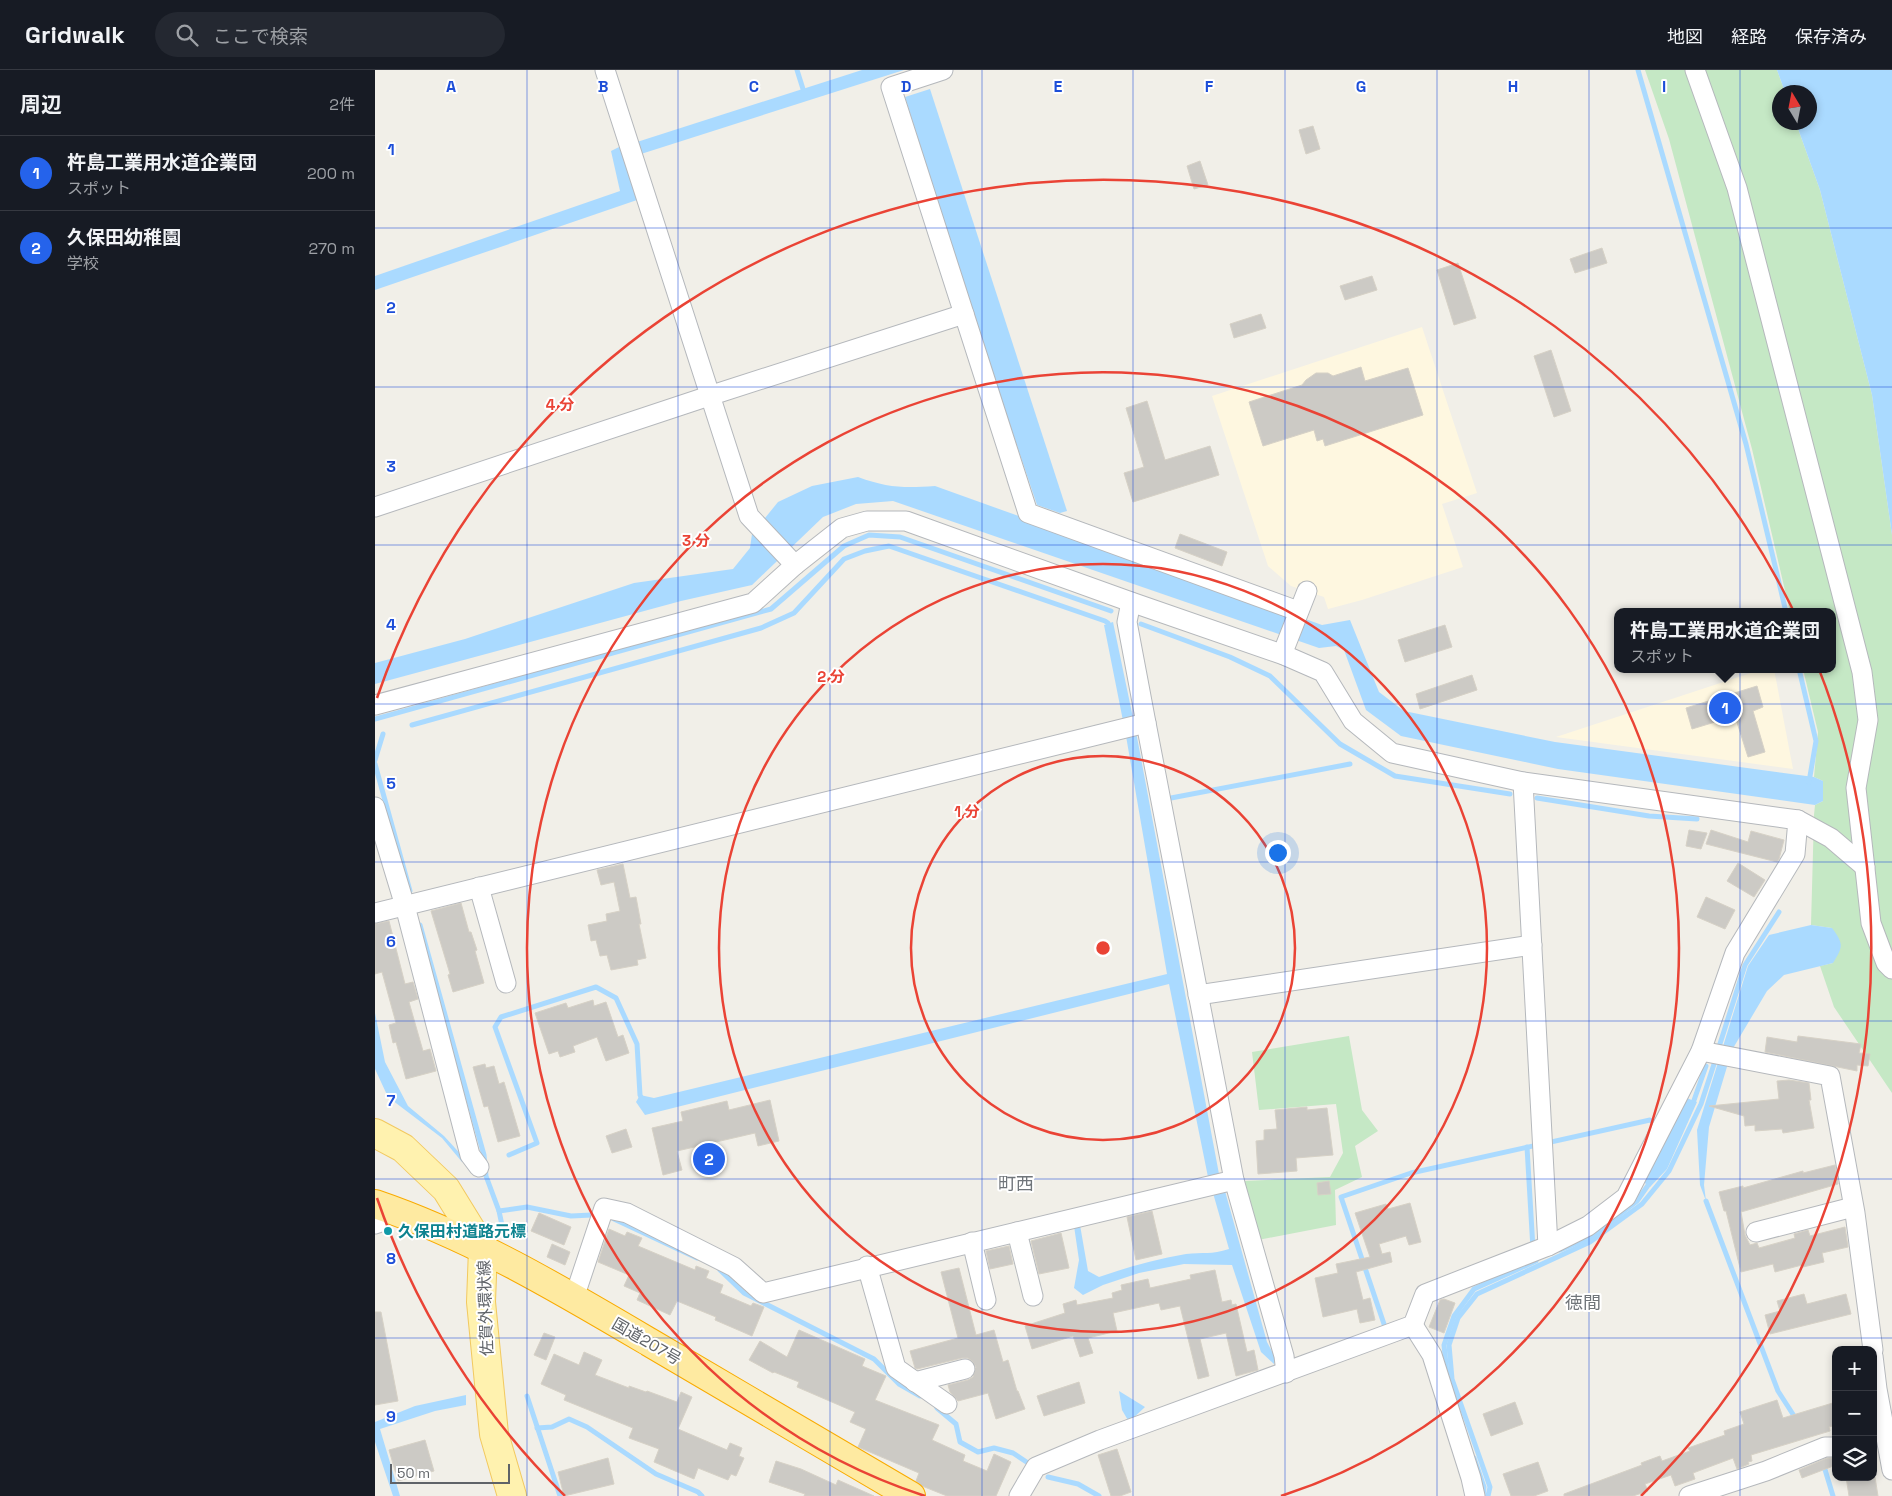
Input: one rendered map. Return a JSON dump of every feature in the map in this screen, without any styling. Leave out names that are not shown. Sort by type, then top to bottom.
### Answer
[{"type":"highway","name":"国道207号","points":[[377,1211],[418,1218],[574,1298],[911,1496]]},
{"type":"main road","name":"佐賀外環状線","points":[[375,1133],[403,1148],[446,1189],[483,1250],[481,1302],[494,1434],[512,1496]]},
{"type":"street","points":[[605,70],[749,516],[795,565]]},
{"type":"street","points":[[943,70],[891,87],[1028,513],[1298,612]]},
{"type":"street","points":[[1695,70],[1737,188],[1862,672],[1868,720],[1856,788],[1871,923],[1886,962],[1892,969]]},
{"type":"street","points":[[375,507],[964,314]]},
{"type":"street","points":[[375,705],[753,603],[795,565],[842,528],[867,521],[906,521],[1131,602],[1285,651],[1323,672],[1353,721],[1392,753],[1523,782],[1798,820],[1831,838],[1865,866]]},
{"type":"street","points":[[1285,651],[1307,591]]},
{"type":"street","points":[[1131,602],[1127,622],[1136,726],[1198,995],[1221,1182],[1285,1364]]},
{"type":"street","points":[[375,913],[1136,726]]},
{"type":"street","points":[[1523,782],[1542,1144],[1537,1250]]},
{"type":"street","points":[[375,807],[405,906],[470,1155],[479,1167]]},
{"type":"street","points":[[1413,1325],[1425,1294],[1537,1250],[1589,1226],[1626,1197],[1663,1126],[1707,1052],[1735,953],[1795,854],[1798,820]]},
{"type":"street","points":[[479,888],[506,983]]},
{"type":"street","points":[[1198,995],[1532,945]]},
{"type":"street","points":[[1707,1052],[1830,1076],[1853,1207],[1872,1346]]},
{"type":"street","points":[[574,1298],[605,1208],[627,1213],[734,1267],[763,1293],[867,1266],[1017,1232],[1221,1182]]},
{"type":"street","points":[[1756,1232],[1853,1207]]},
{"type":"street","points":[[1017,1232],[1033,1296]]},
{"type":"street","points":[[972,1242],[986,1300]]},
{"type":"street","points":[[867,1266],[896,1368],[947,1404]]},
{"type":"street","points":[[1019,1496],[1036,1467],[1285,1364],[1413,1325]]},
{"type":"street","points":[[1413,1325],[1432,1356],[1475,1496]]},
{"type":"street","points":[[915,1382],[965,1369]]},
{"type":"street","points":[[1877,1389],[1881,1449],[1892,1470]]},
{"type":"street","points":[[1689,1496],[1766,1471],[1825,1447],[1832,1448]]},
{"type":"shaded area","points":[[1422,327],[1477,493],[1442,504],[1463,567],[1362,600],[1328,609],[1324,597],[1291,586],[1268,566],[1212,396]]},
{"type":"shaded area","points":[[1751,673],[1775,673],[1793,769],[1556,737]]},
{"type":"green space","points":[[1645,70],[1777,70],[1782,85],[1772,85],[1772,130],[1799,130],[1820,190],[1872,395],[1892,535],[1892,1093],[1834,1007],[1820,966],[1833,963],[1832,928],[1811,925],[1814,815],[1815,805],[1823,801],[1823,781],[1814,777],[1818,732],[1804,673],[1836,673],[1836,608],[1789,608],[1752,449],[1669,139]]},
{"type":"green space","points":[[1349,1036],[1362,1110],[1378,1131],[1355,1146],[1362,1177],[1335,1190],[1336,1225],[1258,1240],[1243,1181],[1330,1177],[1343,1153],[1336,1104],[1259,1110],[1252,1052]]},
{"type":"water","points":[[862,70],[904,70],[641,154],[637,142]]},
{"type":"water","points":[[1777,70],[1892,70],[1892,535],[1872,395],[1820,190],[1799,130],[1817,130],[1817,85],[1782,85]]},
{"type":"water","points":[[930,89],[1067,511],[1060,513],[1037,505],[976,324],[905,97]]},
{"type":"water","points":[[621,146],[637,200],[375,290],[375,276],[620,191],[611,151]]},
{"type":"water","points":[[858,477],[896,486],[935,486],[1322,625],[1350,620],[1379,692],[1404,711],[1555,742],[1814,777],[1823,781],[1823,801],[1815,805],[1558,769],[1401,736],[1366,710],[1344,650],[1336,646],[1319,648],[893,501],[856,504],[823,517],[752,585],[681,601],[375,684],[375,663],[465,639],[634,583],[733,569],[750,548],[752,534],[778,502],[812,486]]},
{"type":"water","points":[[1113,622],[1137,737],[1219,1174],[1208,1177],[1169,984],[645,1115],[636,1102],[640,1095],[654,1098],[1167,974],[1126,736],[1104,625]]},
{"type":"water","points":[[1811,925],[1832,928],[1839,938],[1841,946],[1839,953],[1833,963],[1784,975],[1767,991],[1732,1050],[1709,1127],[1704,1185],[1706,1201],[1700,1185],[1697,1130],[1748,966],[1769,935]]},
{"type":"water","points":[[375,1013],[385,1062],[408,1106],[444,1136],[466,1160],[462,1162],[442,1138],[388,1097],[375,1069]]},
{"type":"water","points":[[1684,1097],[1697,1102],[1667,1169],[1650,1187],[1641,1180]]},
{"type":"water","points":[[1225,1191],[1267,1342],[1276,1359],[1274,1364],[1261,1352],[1232,1265],[1184,1264],[1139,1273],[1103,1285],[1083,1295],[1074,1288],[1079,1260],[1074,1226],[1080,1225],[1088,1271],[1099,1277],[1164,1258],[1223,1251],[1229,1249],[1213,1193]]},
{"type":"water","points":[[1119,1391],[1145,1407],[1129,1422],[1122,1410]]},
{"type":"water","points":[[466,1395],[466,1405],[435,1411],[380,1429],[400,1496],[393,1496],[375,1442],[375,1422],[415,1406]]},
{"type":"building","points":[[1313,126],[1320,149],[1306,154],[1299,130]]},
{"type":"building","points":[[1200,161],[1208,185],[1194,189],[1187,166]]},
{"type":"building","points":[[1602,248],[1607,263],[1575,273],[1570,259]]},
{"type":"building","points":[[1458,263],[1476,318],[1454,325],[1437,270]]},
{"type":"building","points":[[1372,276],[1377,290],[1345,300],[1340,286]]},
{"type":"building","points":[[1261,314],[1266,328],[1234,338],[1230,324]]},
{"type":"building","points":[[1551,350],[1571,411],[1554,417],[1534,356]]},
{"type":"building","points":[[1361,367],[1365,381],[1408,368],[1423,415],[1325,446],[1323,439],[1317,441],[1314,430],[1263,446],[1249,402],[1302,385],[1316,373],[1328,373],[1333,376]]},
{"type":"building","points":[[1147,401],[1165,460],[1210,446],[1219,475],[1133,502],[1124,473],[1144,467],[1126,408]]},
{"type":"building","points":[[1180,534],[1227,552],[1222,566],[1175,548]]},
{"type":"building","points":[[1445,625],[1452,647],[1405,662],[1398,640]]},
{"type":"building","points":[[1472,675],[1477,690],[1420,709],[1416,694]]},
{"type":"building","points":[[1757,686],[1763,707],[1753,711],[1765,752],[1748,757],[1735,716],[1692,729],[1686,708]]},
{"type":"building","points":[[1689,830],[1707,833],[1701,849],[1686,846]]},
{"type":"building","points":[[1711,830],[1748,842],[1751,831],[1784,840],[1779,859],[1777,862],[1706,844]]},
{"type":"building","points":[[1738,863],[1765,880],[1754,897],[1727,881]]},
{"type":"building","points":[[623,864],[630,898],[636,897],[646,958],[637,960],[638,965],[611,970],[607,955],[600,956],[596,940],[591,941],[588,925],[607,921],[606,914],[620,911],[614,882],[601,885],[597,870]]},
{"type":"building","points":[[1706,897],[1735,910],[1725,929],[1697,917]]},
{"type":"building","points":[[461,903],[469,932],[471,932],[477,950],[475,951],[484,983],[453,992],[448,975],[450,974],[431,911]]},
{"type":"building","points":[[389,921],[405,984],[413,982],[418,999],[409,1002],[423,1051],[430,1049],[436,1071],[406,1079],[396,1042],[393,1043],[389,1025],[396,1023],[382,972],[375,974],[375,924]]},
{"type":"building","points":[[593,1000],[594,1006],[606,1002],[618,1037],[623,1035],[629,1053],[606,1061],[597,1037],[573,1046],[575,1052],[560,1057],[558,1051],[549,1054],[535,1013],[566,1003],[568,1008]]},
{"type":"building","points":[[1798,1036],[1861,1044],[1859,1053],[1870,1054],[1868,1066],[1857,1065],[1857,1071],[1765,1052],[1767,1037],[1797,1042]]},
{"type":"building","points":[[485,1064],[486,1068],[494,1066],[499,1084],[504,1082],[520,1136],[498,1142],[488,1106],[484,1107],[473,1067]]},
{"type":"building","points":[[1789,1080],[1809,1083],[1811,1100],[1809,1100],[1814,1128],[1783,1133],[1782,1129],[1755,1131],[1755,1125],[1745,1126],[1744,1116],[1709,1106],[1779,1099],[1777,1081]]},
{"type":"building","points":[[770,1100],[779,1141],[758,1146],[755,1133],[677,1151],[682,1170],[663,1175],[652,1128],[683,1121],[681,1112],[727,1101],[729,1110]]},
{"type":"building","points":[[1307,1107],[1307,1110],[1327,1108],[1333,1155],[1296,1158],[1297,1171],[1258,1174],[1256,1141],[1264,1140],[1264,1130],[1277,1129],[1275,1110]]},
{"type":"building","points":[[626,1129],[632,1147],[612,1153],[606,1136]]},
{"type":"building","points":[[1835,1165],[1838,1184],[1741,1212],[1745,1235],[1750,1245],[1757,1243],[1759,1248],[1795,1238],[1794,1234],[1808,1230],[1810,1236],[1845,1227],[1848,1247],[1822,1253],[1824,1262],[1803,1267],[1802,1265],[1775,1272],[1773,1264],[1741,1272],[1726,1211],[1724,1211],[1719,1192],[1743,1186],[1743,1188],[1803,1171],[1803,1173]]},
{"type":"building","points":[[1329,1181],[1331,1194],[1318,1195],[1317,1183]]},
{"type":"building","points":[[1410,1203],[1421,1242],[1409,1245],[1406,1236],[1379,1244],[1382,1254],[1390,1252],[1392,1262],[1356,1272],[1363,1300],[1370,1298],[1375,1320],[1360,1323],[1357,1309],[1323,1317],[1315,1278],[1338,1273],[1336,1264],[1370,1257],[1355,1213],[1386,1204],[1388,1209]]},
{"type":"building","points":[[1152,1211],[1162,1254],[1136,1260],[1127,1217]]},
{"type":"building","points":[[539,1213],[571,1227],[564,1245],[531,1231]]},
{"type":"building","points":[[609,1229],[625,1236],[627,1232],[642,1238],[638,1246],[695,1270],[696,1266],[709,1271],[706,1278],[723,1285],[720,1293],[751,1306],[753,1303],[764,1307],[752,1336],[715,1320],[716,1317],[677,1301],[670,1315],[637,1300],[640,1293],[624,1286],[629,1275],[598,1262]]},
{"type":"building","points":[[1061,1233],[1069,1268],[1039,1274],[1031,1241]]},
{"type":"building","points":[[552,1244],[570,1252],[565,1265],[547,1257]]},
{"type":"building","points":[[1009,1246],[1013,1264],[990,1269],[986,1251]]},
{"type":"building","points":[[959,1268],[976,1335],[994,1330],[1003,1362],[1008,1360],[1017,1391],[1025,1409],[996,1419],[988,1393],[958,1401],[950,1392],[948,1385],[973,1377],[976,1367],[968,1358],[915,1368],[910,1351],[958,1338],[941,1272]]},
{"type":"building","points":[[1215,1270],[1222,1302],[1231,1300],[1232,1305],[1236,1304],[1247,1352],[1254,1350],[1258,1370],[1236,1376],[1226,1333],[1200,1339],[1209,1376],[1198,1379],[1180,1306],[1161,1310],[1159,1303],[1113,1313],[1117,1331],[1088,1338],[1093,1353],[1080,1357],[1073,1336],[1032,1349],[1025,1326],[1065,1313],[1063,1304],[1076,1300],[1077,1305],[1113,1298],[1112,1293],[1122,1290],[1121,1285],[1148,1279],[1150,1288],[1191,1279],[1190,1275]]},
{"type":"building","points":[[1804,1294],[1807,1304],[1846,1294],[1851,1314],[1770,1334],[1765,1315],[1780,1311],[1777,1301]]},
{"type":"building","points":[[1444,1299],[1455,1303],[1444,1333],[1429,1327],[1440,1300]]},
{"type":"building","points":[[375,1312],[381,1312],[398,1401],[375,1405]]},
{"type":"building","points":[[799,1330],[865,1359],[862,1366],[886,1376],[875,1400],[939,1425],[932,1440],[965,1455],[963,1461],[987,1471],[994,1454],[1011,1462],[996,1496],[947,1496],[922,1486],[916,1481],[919,1473],[858,1447],[866,1429],[850,1422],[855,1412],[797,1387],[799,1382],[773,1373],[749,1360],[760,1341],[787,1357]]},
{"type":"building","points":[[544,1333],[555,1337],[546,1360],[534,1355]]},
{"type":"building","points":[[584,1352],[602,1360],[595,1375],[629,1388],[629,1386],[647,1391],[677,1402],[681,1392],[692,1397],[678,1429],[727,1450],[730,1443],[742,1448],[739,1456],[744,1458],[736,1476],[731,1474],[728,1480],[698,1468],[694,1479],[654,1462],[659,1449],[629,1438],[633,1428],[564,1400],[566,1395],[541,1384],[554,1354],[579,1365]]},
{"type":"building","points":[[1079,1382],[1085,1403],[1044,1416],[1037,1396]]},
{"type":"building","points":[[1777,1400],[1783,1418],[1832,1403],[1832,1426],[1829,1427],[1830,1431],[1751,1455],[1752,1461],[1748,1462],[1749,1464],[1737,1469],[1733,1458],[1693,1473],[1695,1479],[1675,1486],[1671,1475],[1645,1484],[1648,1491],[1633,1496],[1564,1496],[1564,1494],[1642,1465],[1641,1463],[1660,1456],[1662,1461],[1690,1451],[1688,1448],[1725,1435],[1724,1431],[1744,1424],[1740,1412]]},
{"type":"building","points":[[1515,1402],[1523,1424],[1491,1436],[1483,1414]]},
{"type":"building","points":[[425,1440],[434,1471],[398,1481],[389,1450]]},
{"type":"building","points":[[1117,1449],[1131,1492],[1120,1496],[1111,1496],[1098,1455]]},
{"type":"building","points":[[608,1458],[614,1484],[564,1496],[558,1472]]},
{"type":"building","points":[[1827,1458],[1832,1458],[1832,1467],[1802,1478],[1799,1470]]},
{"type":"building","points":[[776,1461],[801,1469],[836,1485],[838,1480],[874,1496],[804,1496],[805,1494],[769,1482]]},
{"type":"building","points":[[1538,1462],[1548,1491],[1534,1496],[1511,1496],[1503,1474]]},
{"type":"building","points":[[1847,1481],[1876,1481],[1878,1496],[1849,1496]]},
{"type":"waterway","points":[[797,70],[803,89]]},
{"type":"waterway","points":[[1638,70],[1746,444],[1785,608]]},
{"type":"waterway","points":[[375,719],[771,609],[844,546],[869,535],[900,537],[1111,611]]},
{"type":"waterway","points":[[412,725],[761,628],[794,613],[844,559],[865,551],[889,546],[1108,623]]},
{"type":"waterway","points":[[1141,624],[1230,657],[1270,676],[1340,744],[1395,776],[1510,794]]},
{"type":"waterway","points":[[1800,673],[1816,741],[1809,782]]},
{"type":"waterway","points":[[375,760],[383,734]]},
{"type":"waterway","points":[[375,764],[410,891]]},
{"type":"waterway","points":[[1171,798],[1350,764]]},
{"type":"waterway","points":[[1537,798],[1649,816],[1697,819]]},
{"type":"waterway","points":[[1718,1050],[1745,965],[1779,912]]},
{"type":"waterway","points":[[420,925],[484,1155],[486,1176],[499,1211],[503,1230]]},
{"type":"waterway","points":[[509,1155],[537,1143],[495,1027],[501,1017],[596,987],[616,998],[637,1044],[640,1095],[642,1099]]},
{"type":"waterway","points":[[1488,1496],[1490,1487],[1452,1379],[1449,1345],[1458,1318],[1477,1294],[1590,1242],[1642,1204],[1669,1171],[1701,1104],[1716,1058]]},
{"type":"waterway","points":[[1692,1106],[1706,1066]]},
{"type":"waterway","points":[[1380,1329],[1385,1327],[1341,1197],[1411,1173],[1650,1120],[1658,1125]]},
{"type":"waterway","points":[[1527,1147],[1533,1249]]},
{"type":"waterway","points":[[1560,1250],[1589,1238],[1637,1201],[1651,1181]]},
{"type":"waterway","points":[[1706,1201],[1778,1391],[1796,1419]]},
{"type":"waterway","points":[[499,1211],[527,1207],[571,1216],[592,1215]]},
{"type":"waterway","points":[[614,1219],[697,1258]]},
{"type":"waterway","points":[[1447,1374],[1444,1345],[1454,1316],[1474,1289],[1536,1261]]},
{"type":"waterway","points":[[720,1270],[744,1293],[874,1359],[899,1384],[920,1396]]},
{"type":"waterway","points":[[527,1396],[560,1496]]},
{"type":"waterway","points":[[937,1408],[956,1424],[960,1442],[978,1452],[994,1448],[1013,1453],[1028,1463]]},
{"type":"waterway","points":[[537,1428],[552,1427],[569,1419],[587,1427],[656,1474],[698,1492],[702,1496]]},
{"type":"waterway","points":[[1474,1458],[1484,1487],[1483,1496]]},
{"type":"waterway","points":[[1823,1463],[1833,1496]]},
{"type":"waterway","points":[[1048,1477],[1078,1484],[1099,1496]]},
{"type":"place","name":"杵島工業用水道企業団","points":[[1725,708]]},
{"type":"place","name":"久保田幼稚園","points":[[709,1159]]},
{"type":"place","name":"久保田村道路元標","points":[[388,1231]]},
{"type":"district","name":"町西","points":[[1016,1184]]},
{"type":"district","name":"徳間","points":[[1583,1303]]}]
